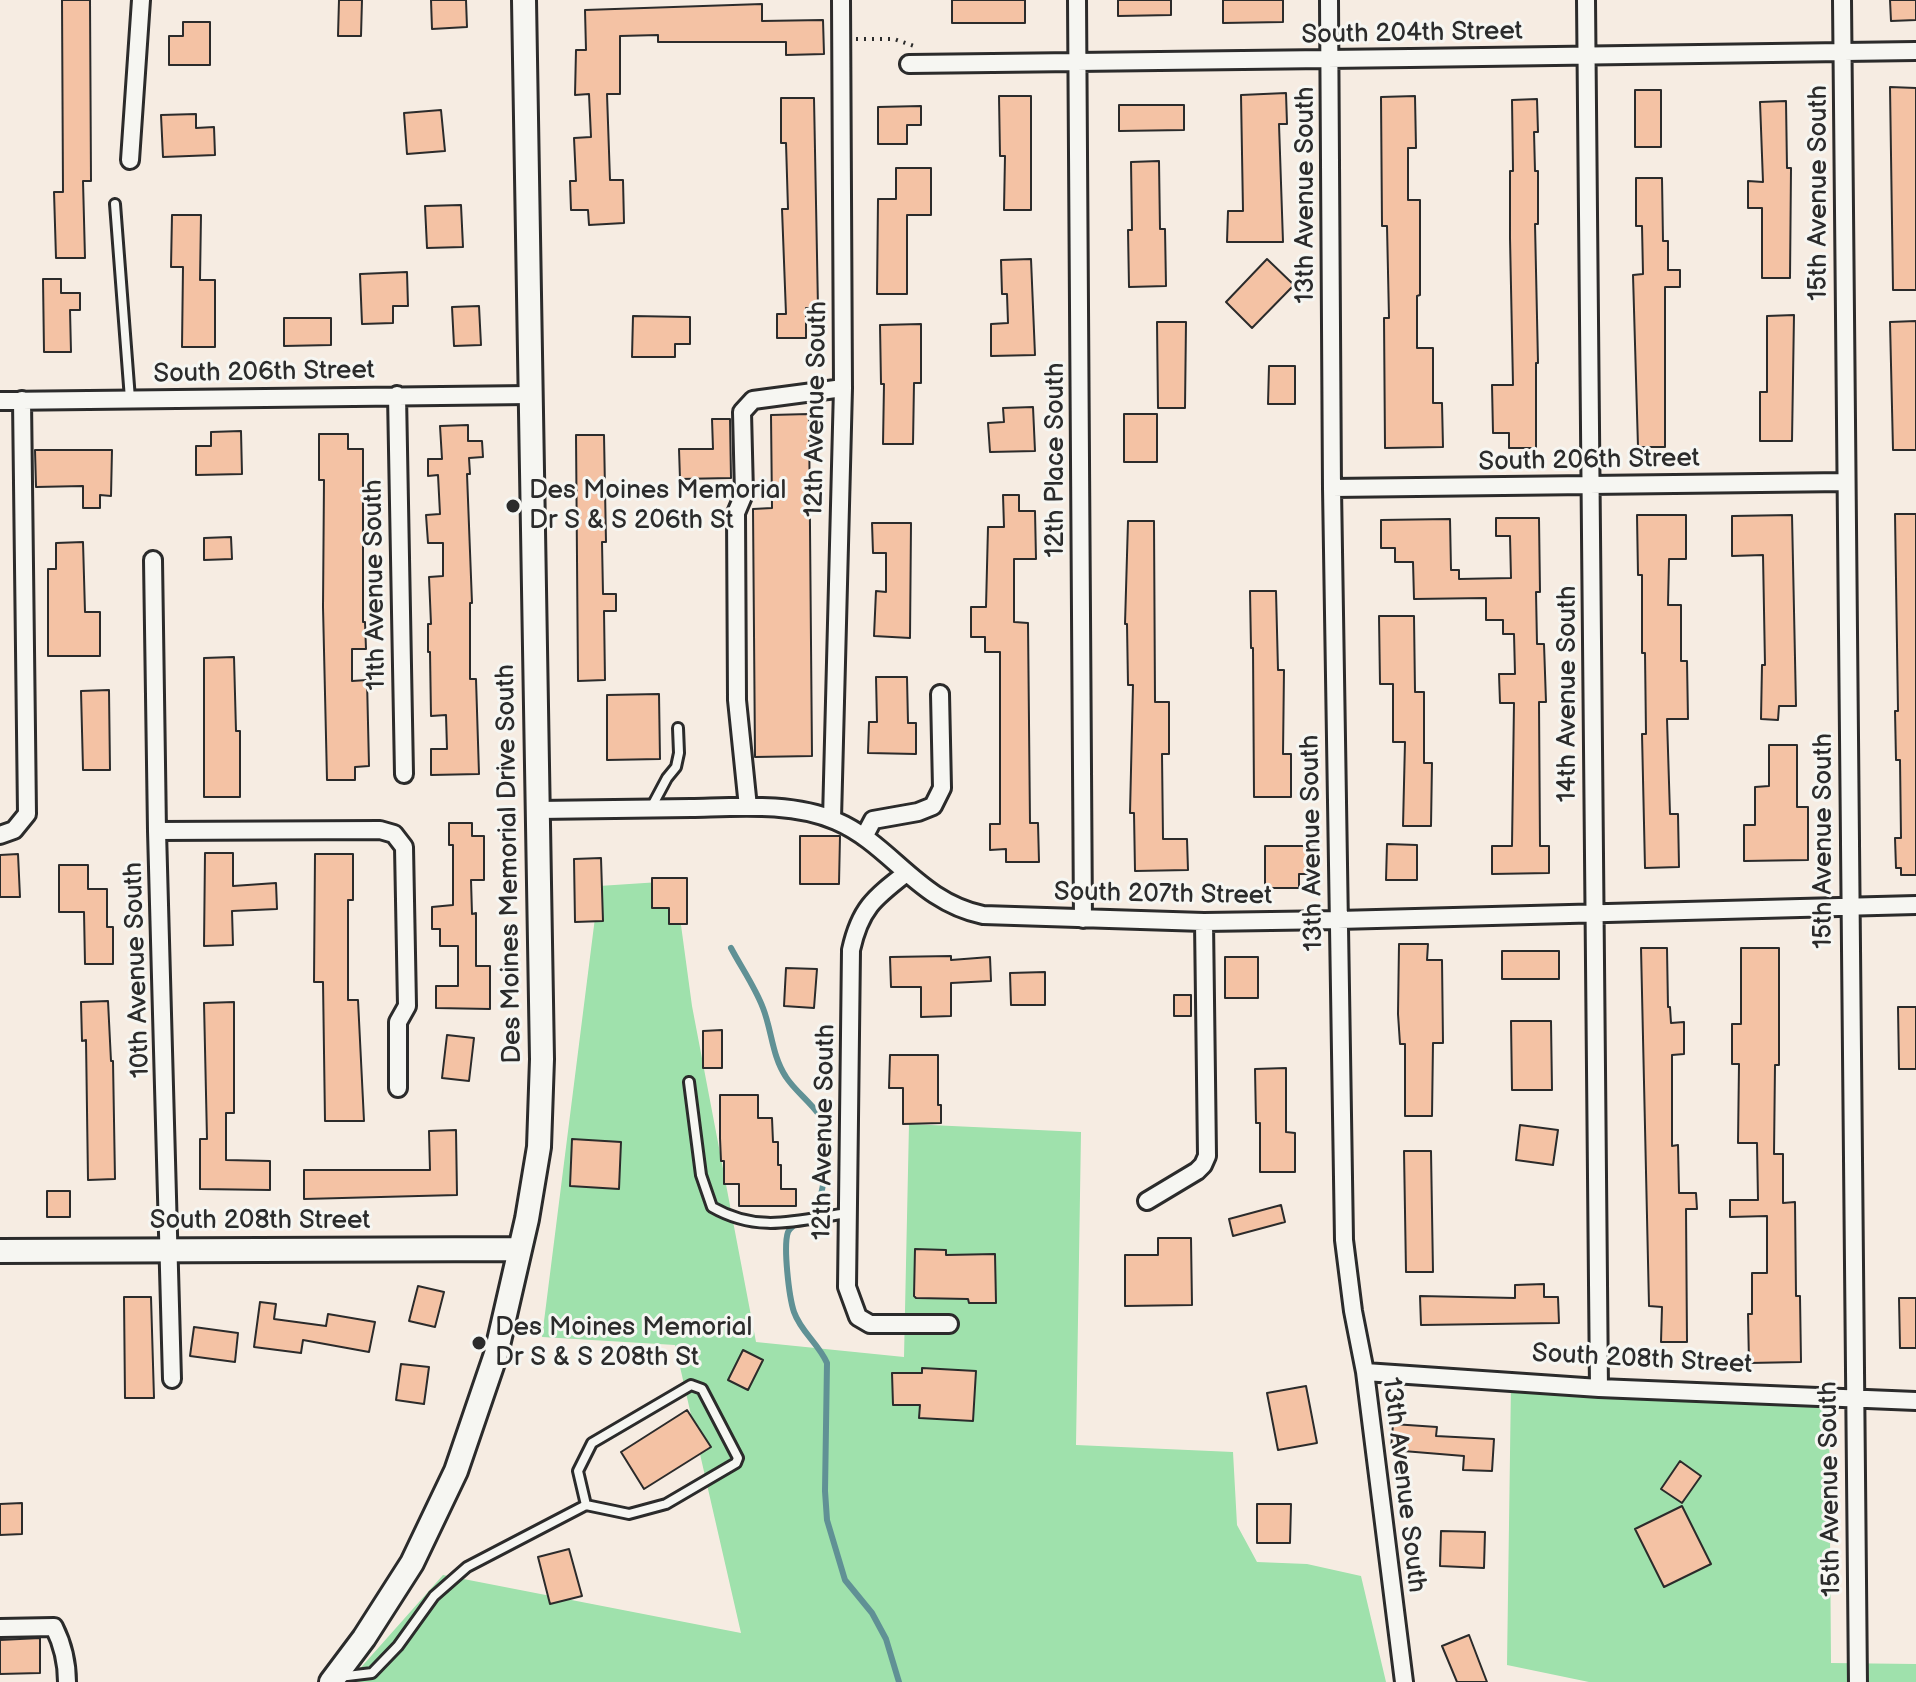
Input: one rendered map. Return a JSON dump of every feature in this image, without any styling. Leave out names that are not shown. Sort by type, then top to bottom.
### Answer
[{"type":"main road","name":"Des Moines Memorial Drive South","points":[[333,1680],[412,1563],[456,1471],[496,1354],[539,1147],[542,1059],[524,0]]},
{"type":"main road","name":"South 208th Street","points":[[0,1251],[520,1249]]},
{"type":"street","points":[[130,160],[141,0]]},
{"type":"street","name":"12th Avenue South","points":[[832,819],[843,388],[841,0]]},
{"type":"street","name":"12th Place South","points":[[1077,0],[1083,919]]},
{"type":"street","name":"13th Avenue South","points":[[1329,0],[1332,488],[1344,1240],[1365,1372],[1404,1682]]},
{"type":"street","name":"14th Avenue South","points":[[1586,0],[1599,1388]]},
{"type":"street","name":"15th Avenue South","points":[[1842,0],[1858,1682]]},
{"type":"street","name":"South 204th Street","points":[[909,64],[1916,51]]},
{"type":"street","points":[[748,807],[736,668],[736,513],[744,494],[742,412],[753,400],[843,388]]},
{"type":"street","name":"11th Avenue South","points":[[397,395],[404,774]]},
{"type":"street","name":"South 206th Street","points":[[0,401],[530,395]]},
{"type":"street","points":[[0,835],[14,830],[27,814],[22,400]]},
{"type":"street","name":"South 206th Street","points":[[1332,488],[1846,482]]},
{"type":"street","name":"10th Avenue South","points":[[153,560],[172,1379]]},
{"type":"street","points":[[864,837],[873,820],[918,812],[933,806],[942,788],[940,694]]},
{"type":"street","name":"South 207th Street","points":[[538,810],[748,807],[791,810],[832,819],[864,837],[941,901],[962,911],[983,915],[1204,922],[1916,905]]},
{"type":"street","points":[[157,831],[380,830],[394,834],[404,847],[407,1006],[398,1022],[398,1088]]},
{"type":"street","name":"12th Avenue South","points":[[905,874],[867,907],[851,950],[847,1287],[858,1317],[870,1324],[949,1324]]},
{"type":"street","points":[[1147,1201],[1197,1171],[1207,1156],[1204,922]]},
{"type":"street","name":"South 208th Street","points":[[1365,1372],[1599,1388],[1916,1401]]},
{"type":"street","points":[[0,1628],[54,1627],[62,1642],[67,1682]]},
{"type":"lane","points":[[115,204],[130,399]]},
{"type":"lane","points":[[651,808],[676,767],[678,728]]},
{"type":"lane","points":[[689,1082],[701,1175],[712,1207],[733,1219],[764,1225],[848,1213]]},
{"type":"lane","points":[[333,1680],[372,1673],[398,1646],[434,1596],[467,1567],[586,1505],[629,1514],[666,1504],[736,1463],[738,1458],[702,1389],[691,1385],[592,1443],[578,1471],[586,1505]]},
{"type":"path","points":[[841,38],[894,39],[912,45],[928,63]]},
{"type":"green space","points":[[675,881],[692,1006],[756,1342],[904,1357],[909,1124],[1081,1132],[1076,1445],[1233,1452],[1237,1525],[1257,1562],[1307,1564],[1361,1576],[1386,1682],[348,1682],[443,1575],[741,1633],[675,1345],[542,1337],[599,886]]},
{"type":"green space","points":[[1511,1383],[1829,1397],[1831,1663],[1916,1664],[1916,1682],[1589,1682],[1507,1665]]},
{"type":"building","points":[[62,0],[90,0],[91,181],[83,181],[85,258],[56,258],[54,192],[63,192]]},
{"type":"building","points":[[339,0],[362,0],[361,36],[338,36]]},
{"type":"building","points":[[431,0],[466,0],[467,27],[432,29]]},
{"type":"building","points":[[952,0],[1025,0],[1025,23],[952,23]]},
{"type":"building","points":[[1118,0],[1171,0],[1171,15],[1118,16]]},
{"type":"building","points":[[1223,0],[1283,0],[1283,22],[1223,23]]},
{"type":"building","points":[[1890,0],[1916,0],[1916,20],[1891,21]]},
{"type":"building","points":[[762,4],[762,21],[823,20],[824,54],[786,55],[786,42],[658,42],[658,35],[620,36],[620,94],[607,94],[610,180],[623,180],[624,223],[589,225],[588,210],[571,210],[570,181],[576,181],[574,138],[591,137],[589,94],[575,95],[576,50],[586,50],[585,10]]},
{"type":"building","points":[[183,22],[210,22],[210,65],[169,65],[169,36],[183,36]]},
{"type":"building","points":[[1890,87],[1916,88],[1916,290],[1893,290]]},
{"type":"building","points":[[1635,90],[1661,90],[1661,147],[1635,147]]},
{"type":"building","points":[[1286,93],[1287,124],[1279,124],[1283,242],[1227,242],[1228,211],[1243,211],[1241,95]]},
{"type":"building","points":[[999,96],[1031,96],[1031,210],[1004,210],[1005,156],[1000,156]]},
{"type":"building","points":[[1415,96],[1416,148],[1408,148],[1408,200],[1420,200],[1417,348],[1433,348],[1433,403],[1442,403],[1443,447],[1385,448],[1384,318],[1389,318],[1387,226],[1382,226],[1381,97]]},
{"type":"building","points":[[781,98],[814,98],[818,308],[806,308],[806,338],[777,338],[777,314],[786,314],[782,209],[788,209],[786,143],[781,143]]},
{"type":"building","points":[[1537,99],[1538,132],[1534,132],[1535,171],[1538,171],[1538,224],[1535,224],[1536,448],[1509,448],[1509,433],[1493,433],[1492,385],[1513,385],[1510,238],[1512,100]]},
{"type":"building","points":[[1786,101],[1787,168],[1791,168],[1790,278],[1762,278],[1762,208],[1748,208],[1748,181],[1763,182],[1760,102]]},
{"type":"building","points":[[1119,105],[1184,105],[1184,130],[1119,131]]},
{"type":"building","points":[[921,106],[921,125],[907,125],[907,144],[878,144],[878,107]]},
{"type":"building","points":[[441,110],[445,151],[407,154],[404,113]]},
{"type":"building","points":[[196,114],[196,128],[214,127],[215,155],[163,157],[161,115]]},
{"type":"building","points":[[1159,161],[1160,229],[1165,229],[1166,286],[1129,287],[1131,162]]},
{"type":"building","points":[[896,168],[931,168],[931,215],[907,215],[907,294],[877,294],[878,199],[896,199]]},
{"type":"building","points":[[1636,178],[1662,178],[1663,241],[1668,241],[1668,270],[1680,270],[1680,287],[1665,287],[1665,447],[1638,447],[1633,275],[1643,274],[1642,226],[1636,226]]},
{"type":"building","points":[[461,205],[463,247],[427,248],[425,206]]},
{"type":"building","points":[[172,215],[201,215],[200,280],[215,280],[215,347],[182,347],[183,267],[171,267]]},
{"type":"building","points":[[1031,259],[1035,355],[991,356],[991,324],[1008,323],[1007,294],[1002,294],[1001,260]]},
{"type":"building","points":[[1267,259],[1294,285],[1252,328],[1226,302]]},
{"type":"building","points":[[407,272],[408,306],[393,306],[393,323],[362,324],[360,274]]},
{"type":"building","points":[[43,279],[61,279],[61,293],[80,293],[80,310],[70,310],[71,352],[44,352]]},
{"type":"building","points":[[479,306],[481,345],[454,346],[452,307]]},
{"type":"building","points":[[1794,315],[1792,441],[1760,441],[1760,392],[1767,392],[1767,316]]},
{"type":"building","points":[[633,316],[690,317],[690,344],[675,344],[675,357],[632,357]]},
{"type":"building","points":[[284,318],[331,318],[331,345],[284,346]]},
{"type":"building","points":[[1916,321],[1916,450],[1893,450],[1890,322]]},
{"type":"building","points":[[1157,322],[1186,322],[1185,408],[1158,408]]},
{"type":"building","points":[[921,324],[921,383],[914,383],[913,444],[883,444],[884,384],[881,384],[880,325]]},
{"type":"building","points":[[1269,366],[1295,366],[1295,404],[1268,404]]},
{"type":"building","points":[[1033,407],[1035,451],[990,452],[988,423],[1004,422],[1003,408]]},
{"type":"building","points":[[809,414],[812,756],[755,757],[753,509],[772,508],[771,415]]},
{"type":"building","points":[[1124,414],[1157,414],[1157,462],[1124,462]]},
{"type":"building","points":[[712,419],[730,419],[731,478],[680,479],[679,449],[713,449]]},
{"type":"building","points":[[468,425],[468,441],[482,441],[483,457],[469,458],[470,474],[467,474],[472,603],[470,679],[476,679],[479,774],[431,775],[431,749],[447,749],[446,715],[431,716],[429,577],[443,576],[443,543],[428,543],[426,515],[440,514],[438,475],[428,476],[428,459],[442,459],[440,426]]},
{"type":"building","points":[[241,431],[242,474],[196,475],[196,446],[211,446],[211,432]]},
{"type":"building","points":[[319,434],[348,434],[348,449],[363,449],[363,622],[366,649],[352,649],[352,681],[367,680],[369,766],[355,767],[355,780],[327,780],[324,480],[319,480]]},
{"type":"building","points":[[576,435],[604,435],[606,542],[602,542],[603,594],[616,594],[616,611],[604,611],[605,680],[578,681]]},
{"type":"building","points":[[35,450],[112,450],[111,496],[100,495],[100,508],[83,508],[83,486],[36,487]]},
{"type":"building","points":[[1003,495],[1019,495],[1019,511],[1035,511],[1036,559],[1014,559],[1014,622],[1028,623],[1030,823],[1038,823],[1039,862],[1006,862],[1006,849],[990,850],[990,824],[1000,824],[1000,652],[985,652],[985,637],[971,637],[971,607],[986,607],[988,527],[1004,527]]},
{"type":"building","points":[[1895,514],[1916,514],[1916,875],[1901,875],[1901,868],[1896,868],[1895,838],[1901,838],[1900,760],[1896,760],[1895,711],[1898,711]]},
{"type":"building","points":[[1637,515],[1686,515],[1686,559],[1669,559],[1668,605],[1681,605],[1681,661],[1687,661],[1688,719],[1667,719],[1670,814],[1678,814],[1679,867],[1645,868],[1642,734],[1646,734],[1645,653],[1642,653],[1642,575],[1638,575]]},
{"type":"building","points":[[1792,515],[1796,706],[1779,706],[1778,720],[1761,719],[1762,665],[1765,665],[1763,555],[1732,556],[1732,516]]},
{"type":"building","points":[[1496,518],[1539,518],[1537,644],[1544,644],[1546,702],[1539,702],[1540,846],[1549,846],[1549,873],[1492,874],[1492,846],[1512,846],[1514,703],[1500,703],[1499,674],[1515,674],[1514,634],[1503,634],[1503,620],[1486,620],[1486,598],[1414,599],[1413,562],[1395,562],[1395,548],[1381,548],[1381,520],[1450,519],[1451,570],[1459,570],[1459,579],[1511,578],[1510,536],[1496,536]]},
{"type":"building","points":[[1128,521],[1154,521],[1155,702],[1169,702],[1169,754],[1162,754],[1163,839],[1187,839],[1188,870],[1135,871],[1134,813],[1130,813],[1133,685],[1128,685],[1125,624]]},
{"type":"building","points":[[872,523],[911,523],[910,638],[874,636],[876,591],[886,592],[886,553],[873,553]]},
{"type":"building","points":[[231,537],[232,559],[204,560],[204,538]]},
{"type":"building","points":[[83,542],[85,612],[100,612],[100,656],[48,656],[48,569],[56,569],[56,543]]},
{"type":"building","points":[[1250,591],[1276,591],[1278,670],[1284,670],[1283,754],[1291,754],[1291,797],[1254,797]]},
{"type":"building","points":[[1379,616],[1414,616],[1415,692],[1424,692],[1424,763],[1432,763],[1431,826],[1403,826],[1405,742],[1393,742],[1393,684],[1380,684]]},
{"type":"building","points":[[234,657],[236,731],[240,731],[240,797],[204,797],[204,658]]},
{"type":"building","points":[[876,677],[907,677],[908,723],[916,723],[916,754],[868,753],[869,722],[877,722]]},
{"type":"building","points":[[109,690],[110,770],[83,770],[81,691]]},
{"type":"building","points":[[659,694],[660,759],[607,760],[607,695]]},
{"type":"building","points":[[1769,745],[1797,745],[1797,807],[1808,807],[1808,860],[1744,861],[1744,825],[1755,825],[1755,787],[1769,786]]},
{"type":"building","points":[[449,823],[472,823],[472,836],[484,836],[484,880],[471,880],[472,914],[476,913],[476,966],[490,966],[490,1009],[436,1008],[436,986],[458,986],[458,946],[440,946],[440,929],[432,929],[432,907],[453,905],[453,845],[449,845]]},
{"type":"building","points":[[800,836],[840,836],[839,884],[800,884]]},
{"type":"building","points":[[1387,844],[1417,845],[1417,880],[1386,880]]},
{"type":"building","points":[[1265,846],[1315,846],[1315,874],[1299,874],[1299,888],[1265,888]]},
{"type":"building","points":[[205,853],[233,853],[233,886],[276,883],[277,909],[232,911],[233,945],[204,946]]},
{"type":"building","points":[[18,854],[20,897],[0,897],[0,855]]},
{"type":"building","points":[[315,854],[353,854],[353,900],[348,900],[348,1000],[358,1000],[364,1121],[325,1121],[323,982],[314,982]]},
{"type":"building","points":[[601,858],[603,921],[575,922],[574,859]]},
{"type":"building","points":[[59,865],[88,865],[88,889],[107,889],[107,927],[113,927],[113,964],[85,964],[84,912],[59,912]]},
{"type":"building","points":[[652,878],[687,878],[687,924],[669,924],[669,908],[652,908]]},
{"type":"building","points":[[1399,944],[1428,944],[1427,960],[1442,960],[1443,1043],[1433,1043],[1432,1116],[1405,1116],[1405,1044],[1400,1044],[1398,1014]]},
{"type":"building","points":[[1641,948],[1667,948],[1671,1023],[1684,1022],[1684,1054],[1672,1055],[1672,1146],[1678,1145],[1679,1193],[1696,1193],[1697,1209],[1686,1209],[1687,1342],[1661,1342],[1662,1307],[1649,1306]]},
{"type":"building","points":[[1741,948],[1779,948],[1779,1065],[1775,1065],[1774,1154],[1783,1154],[1783,1203],[1795,1202],[1796,1296],[1800,1296],[1801,1362],[1749,1363],[1748,1314],[1752,1314],[1752,1273],[1767,1273],[1767,1216],[1730,1217],[1730,1200],[1758,1200],[1757,1143],[1738,1143],[1739,1064],[1732,1064],[1732,1024],[1741,1024]]},
{"type":"building","points":[[1502,951],[1559,951],[1559,979],[1502,979]]},
{"type":"building","points":[[951,956],[951,960],[990,957],[991,981],[951,983],[951,1016],[921,1017],[921,987],[891,987],[890,957]]},
{"type":"building","points":[[1225,957],[1258,957],[1258,998],[1225,998]]},
{"type":"building","points":[[786,968],[817,969],[814,1008],[784,1006]]},
{"type":"building","points":[[1045,972],[1045,1005],[1011,1005],[1010,973]]},
{"type":"building","points":[[1174,995],[1191,995],[1191,1016],[1174,1016]]},
{"type":"building","points":[[108,1001],[113,1061],[115,1179],[88,1180],[86,1040],[82,1041],[81,1002]]},
{"type":"building","points":[[234,1002],[234,1113],[226,1113],[226,1160],[270,1161],[270,1190],[200,1189],[200,1139],[207,1139],[204,1003]]},
{"type":"building","points":[[1898,1007],[1916,1007],[1916,1069],[1899,1069]]},
{"type":"building","points":[[1511,1021],[1551,1021],[1552,1090],[1512,1090]]},
{"type":"building","points":[[722,1030],[722,1068],[703,1068],[703,1031]]},
{"type":"building","points":[[447,1035],[474,1038],[469,1081],[442,1078]]},
{"type":"building","points":[[890,1055],[938,1055],[941,1123],[903,1124],[903,1088],[889,1088]]},
{"type":"building","points":[[1286,1068],[1286,1132],[1295,1133],[1295,1172],[1260,1172],[1255,1069]]},
{"type":"building","points":[[720,1095],[758,1095],[758,1118],[772,1118],[773,1142],[778,1142],[781,1189],[796,1189],[796,1206],[739,1206],[739,1184],[724,1184]]},
{"type":"building","points":[[1520,1125],[1558,1130],[1553,1165],[1516,1160]]},
{"type":"building","points":[[456,1130],[457,1195],[304,1199],[304,1170],[430,1170],[429,1131]]},
{"type":"building","points":[[572,1139],[621,1142],[619,1189],[570,1186]]},
{"type":"building","points":[[1404,1151],[1431,1151],[1433,1272],[1406,1272]]},
{"type":"building","points":[[47,1191],[70,1191],[70,1217],[47,1217]]},
{"type":"building","points":[[1281,1205],[1285,1222],[1233,1236],[1229,1219]]},
{"type":"building","points":[[1158,1238],[1191,1238],[1192,1305],[1125,1306],[1125,1255],[1158,1255]]},
{"type":"building","points":[[915,1249],[946,1250],[946,1255],[995,1254],[996,1303],[916,1298]]},
{"type":"building","points":[[1544,1284],[1544,1297],[1558,1297],[1559,1323],[1421,1325],[1420,1296],[1515,1298],[1515,1285]]},
{"type":"building","points":[[418,1286],[444,1292],[435,1327],[409,1321]]},
{"type":"building","points":[[124,1297],[151,1297],[154,1398],[125,1398]]},
{"type":"building","points":[[1899,1298],[1916,1298],[1916,1348],[1900,1348]]},
{"type":"building","points":[[260,1302],[276,1304],[274,1319],[326,1326],[328,1314],[375,1322],[369,1352],[303,1340],[301,1353],[254,1347]]},
{"type":"building","points":[[194,1327],[238,1333],[235,1362],[190,1356]]},
{"type":"building","points":[[743,1350],[763,1360],[748,1390],[728,1380]]},
{"type":"building","points":[[401,1364],[429,1367],[424,1404],[396,1400]]},
{"type":"building","points":[[922,1368],[976,1371],[973,1421],[919,1418],[920,1405],[893,1405],[892,1373],[922,1373]]},
{"type":"building","points":[[1306,1386],[1317,1443],[1278,1450],[1267,1393]]},
{"type":"building","points":[[687,1410],[711,1447],[644,1489],[621,1452]]},
{"type":"building","points":[[1393,1424],[1437,1427],[1436,1436],[1494,1439],[1492,1471],[1463,1470],[1464,1456],[1391,1450]]},
{"type":"building","points":[[1680,1461],[1701,1476],[1682,1503],[1661,1489]]},
{"type":"building","points":[[22,1503],[22,1534],[0,1535],[0,1504]]},
{"type":"building","points":[[1257,1504],[1291,1504],[1290,1543],[1257,1543]]},
{"type":"building","points":[[1682,1506],[1711,1564],[1664,1587],[1635,1529]]},
{"type":"building","points":[[1441,1531],[1485,1532],[1484,1568],[1440,1566]]},
{"type":"building","points":[[569,1549],[582,1596],[550,1604],[538,1557]]},
{"type":"building","points":[[1469,1635],[1487,1682],[1457,1682],[1442,1646]]},
{"type":"building","points":[[40,1638],[40,1673],[0,1674],[0,1640]]},
{"type":"waterway","points":[[731,948],[763,1008],[781,1069],[817,1112],[826,1128],[826,1165],[820,1199],[812,1214],[788,1232],[789,1284],[797,1319],[827,1363],[827,1520],[845,1580],[872,1613],[886,1639],[899,1682]]},
{"type":"place","name":"Des Moines Memorial Dr S & S 206th St","points":[[513,506]]},
{"type":"place","name":"Des Moines Memorial Dr S & S 208th St","points":[[479,1343]]}]
